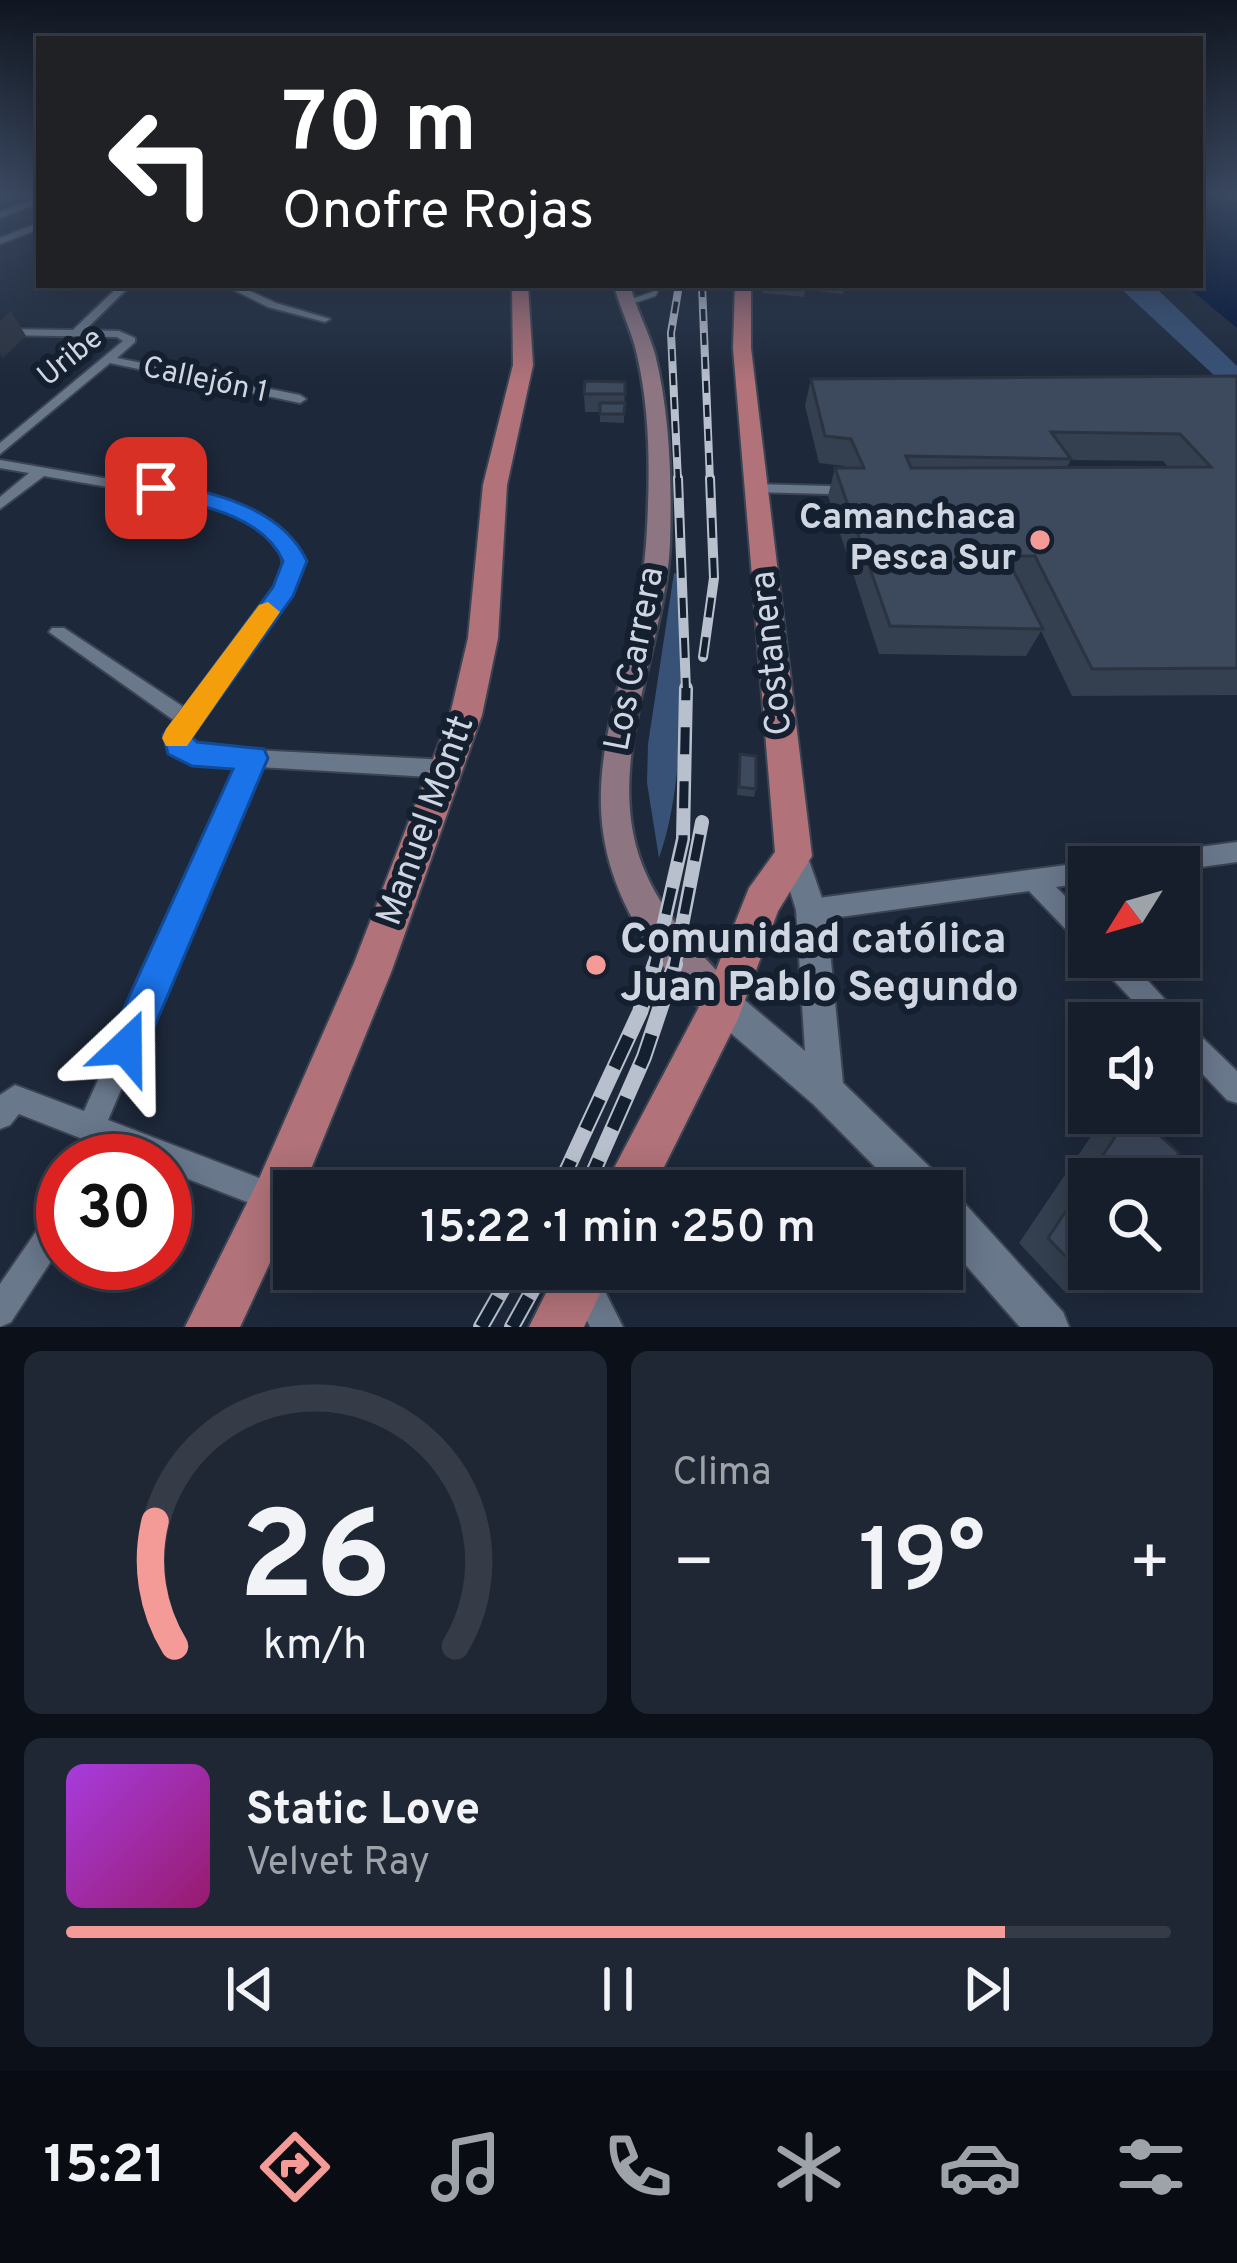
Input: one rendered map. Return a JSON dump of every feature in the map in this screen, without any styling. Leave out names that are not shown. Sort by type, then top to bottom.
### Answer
[{"type":"main road","name":"Manuel Montt","points":[[286,1170],[372,970],[448,769],[479,664],[494,484],[524,355],[520,288]]},
{"type":"main road","name":"Costanera","points":[[743,288],[742,349],[794,856]]},
{"type":"main road","name":"Los Carrera","points":[[635,291],[648,368],[658,526],[648,621],[616,750],[616,832],[627,872],[652,924],[723,1004]]},
{"type":"main road","points":[[637,1170],[723,1004],[763,901],[794,856]]},
{"type":"main road","name":"Manuel Montt","points":[[212,1327],[273,1200]]},
{"type":"main road","points":[[556,1327],[576,1290]]},
{"type":"street","name":"Uribe","points":[[76,333],[123,288]]},
{"type":"street","points":[[235,288],[272,305],[325,319]]},
{"type":"street","points":[[6,328],[76,333]]},
{"type":"street","name":"Uribe","points":[[0,450],[131,343],[128,336],[76,333]]},
{"type":"street","name":"Callejón 1","points":[[110,360],[300,400]]},
{"type":"street","points":[[0,464],[214,501],[242,512],[292,550],[290,580],[187,718],[176,742],[185,752],[448,769]]},
{"type":"street","points":[[0,504],[41,471]]},
{"type":"street","points":[[58,632],[187,718]]},
{"type":"street","points":[[104,1134],[253,758]]},
{"type":"street","points":[[1200,857],[1237,852]]},
{"type":"street","points":[[794,856],[811,910],[826,1091]]},
{"type":"street","points":[[811,910],[1068,875]]},
{"type":"street","points":[[1034,880],[1068,915]]},
{"type":"street","points":[[1128,978],[1152,1002]]},
{"type":"street","points":[[723,1004],[826,1091],[905,1170]]},
{"type":"street","points":[[1200,1052],[1237,1090]]},
{"type":"street","points":[[8,1107],[82,1134]]},
{"type":"street","points":[[192,1171],[273,1198]]},
{"type":"street","points":[[963,1232],[1048,1327]]},
{"type":"street","points":[[0,1311],[36,1257]]},
{"type":"street","points":[[591,1290],[607,1327]]},
{"type":"lane","points":[[756,488],[829,490]]},
{"type":"shaded area","points":[[1203,258],[1237,258],[1237,328],[1189,288],[1203,288]]},
{"type":"shaded area","points":[[1120,288],[1156,288],[1237,366],[1237,379],[1217,378]]},
{"type":"shaded area","points":[[674,573],[678,574],[680,644],[679,755],[659,858],[647,783],[648,744]]},
{"type":"building","points":[[1237,376],[1237,668],[1092,669],[1035,556],[1006,556],[1043,629],[890,626],[835,468],[864,468],[851,439],[825,436],[811,379]],"holes":[[[1051,432],[1180,434],[1211,467],[911,468],[906,456],[1071,459]]]},
{"type":"building","points":[[585,381],[625,382],[625,394],[584,394]]},
{"type":"building","points":[[600,403],[625,403],[624,414],[600,414]]},
{"type":"building","points":[[740,754],[756,756],[756,789],[739,787]]},
{"type":"building","points":[[1117,1134],[1158,1134],[1179,1153],[1176,1158],[1101,1158]]},
{"type":"building","points":[[1068,1208],[1068,1259],[1048,1238]]},
{"type":"railway","points":[[678,288],[671,333],[678,481]]},
{"type":"railway","points":[[702,288],[710,481]]},
{"type":"railway","points":[[678,478],[686,690]]},
{"type":"railway","points":[[703,657],[714,578],[710,478]]},
{"type":"railway","points":[[654,967],[683,839],[686,690]]},
{"type":"railway","points":[[674,967],[702,822]]},
{"type":"railway","points":[[567,1170],[640,1012],[655,964]]},
{"type":"railway","points":[[594,1170],[644,1057],[674,967]]},
{"type":"railway","points":[[481,1327],[502,1290]]},
{"type":"railway","points":[[512,1327],[532,1290]]},
{"type":"slow traffic","points":[[177,738],[187,718],[268,612]]},
{"type":"place","name":"Camanchaca Pesca Sur","points":[[1040,540]]},
{"type":"place","name":"Comunidad católica Juan Pablo Segundo","points":[[596,965]]},
{"type":"route","points":[[126,1047],[253,758],[185,752],[176,742],[177,735],[284,590],[295,561],[286,543],[242,512],[203,497],[156,488]]}]
